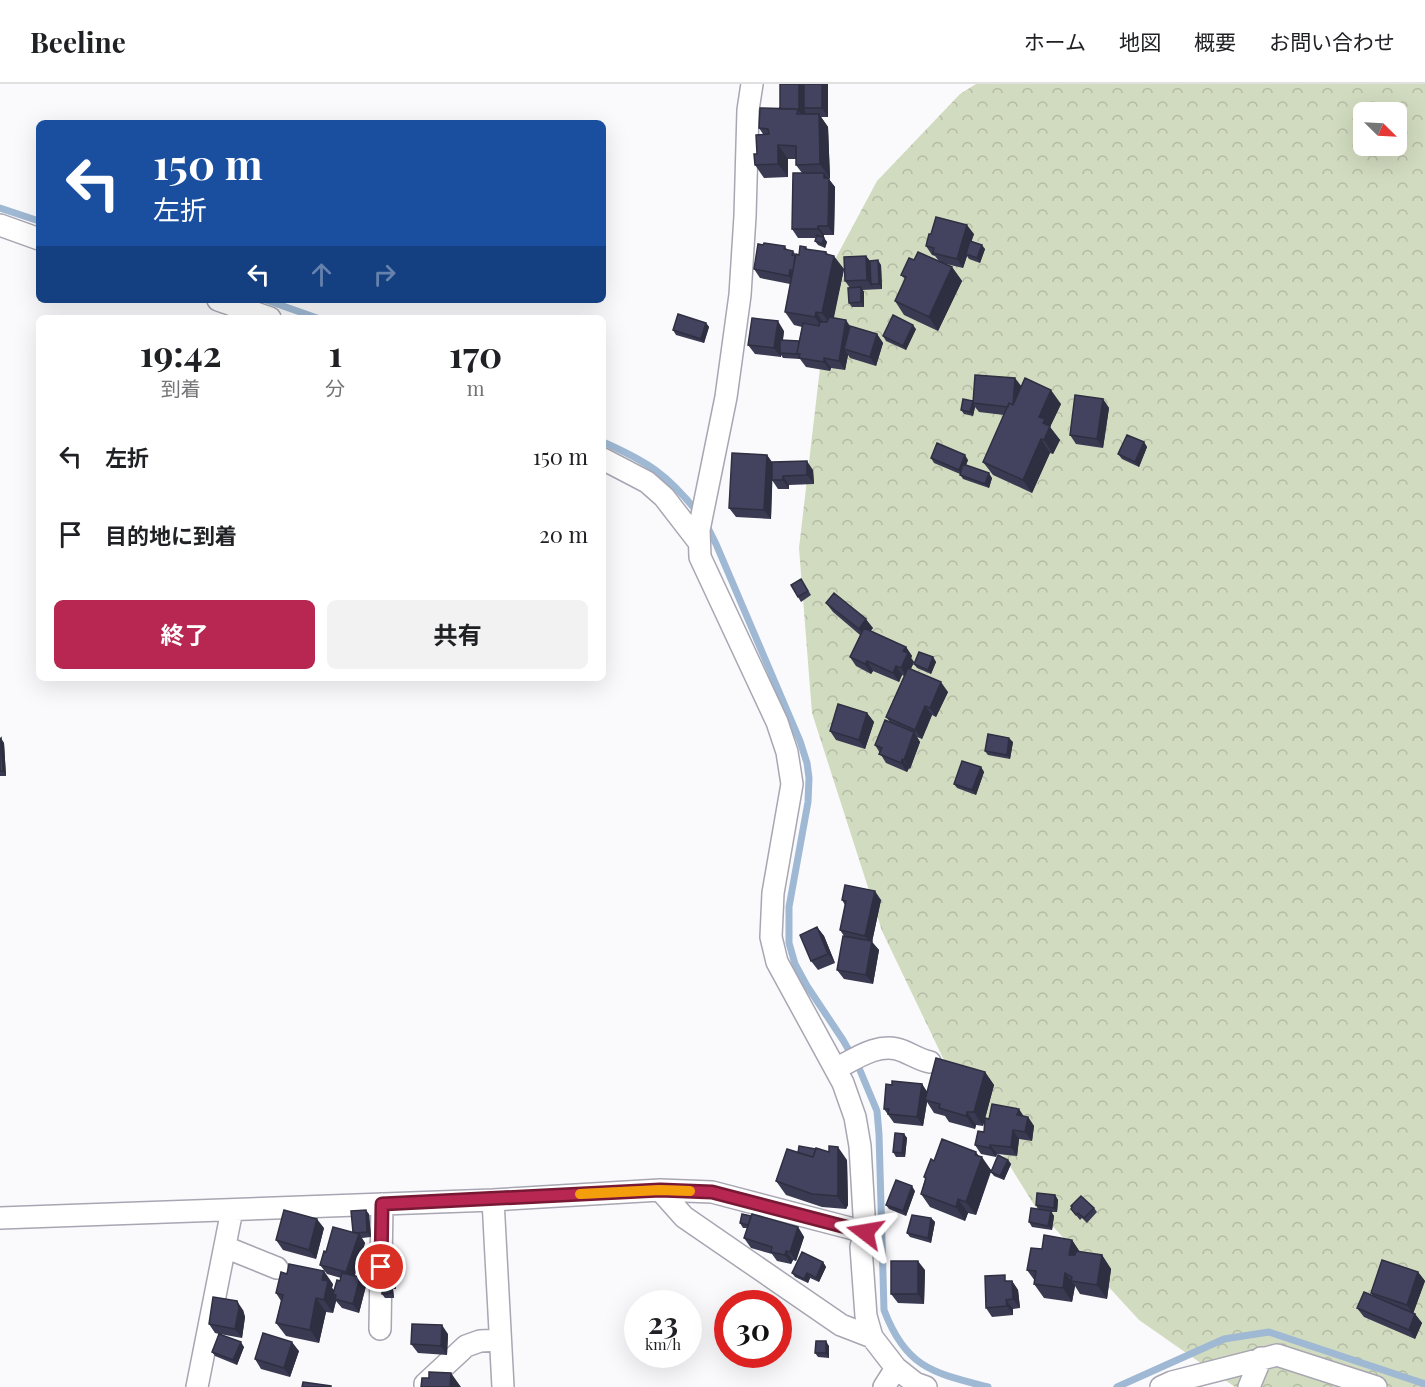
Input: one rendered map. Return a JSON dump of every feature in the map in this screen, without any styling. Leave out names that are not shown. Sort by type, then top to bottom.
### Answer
[{"type":"street","points":[[752,84],[748,110],[746,216],[739,305],[726,397],[698,535],[700,557],[777,722],[787,752],[792,784],[773,893],[771,936],[777,962],[847,1063],[843,1083],[855,1117],[860,1146],[865,1232],[861,1246],[866,1316],[872,1337],[896,1368],[915,1383],[926,1387]]},
{"type":"street","points":[[0,225],[36,238]]},
{"type":"street","points":[[227,303],[261,315]]},
{"type":"street","points":[[606,461],[647,482],[664,497],[698,535]]},
{"type":"street","points":[[847,1063],[883,1048],[904,1051],[930,1062]]},
{"type":"street","points":[[0,1218],[493,1200],[660,1190],[712,1192],[865,1232]]},
{"type":"street","points":[[660,1190],[684,1217],[841,1325],[872,1337]]},
{"type":"street","points":[[493,1200],[503,1387]]},
{"type":"street","points":[[380,1329],[382,1204]]},
{"type":"street","points":[[197,1387],[232,1210]]},
{"type":"street","points":[[225,1246],[277,1268]]},
{"type":"street","points":[[425,1384],[466,1346],[480,1341],[500,1340]]},
{"type":"street","points":[[1161,1387],[1276,1354],[1376,1387]]},
{"type":"street","points":[[1249,1387],[1261,1358]]},
{"type":"street","points":[[884,1387],[896,1368]]},
{"type":"green space","points":[[976,84],[1425,84],[1425,1387],[1235,1387],[1139,1320],[1036,1208],[943,1058],[882,931],[812,713],[799,548],[832,265],[877,181],[960,94]]},
{"type":"building","points":[[780,84],[799,84],[799,111],[798,109],[780,109]]},
{"type":"building","points":[[804,84],[822,84],[822,108],[804,108]]},
{"type":"building","points":[[760,108],[798,109],[797,114],[819,114],[820,164],[796,165],[796,146],[778,145],[778,164],[755,165],[756,135],[769,134],[768,129],[759,128]]},
{"type":"building","points":[[793,173],[824,173],[824,178],[829,178],[828,226],[818,226],[818,229],[792,229]]},
{"type":"building","points":[[936,217],[967,225],[957,259],[933,253],[934,248],[926,246]]},
{"type":"building","points":[[817,235],[824,238],[822,244],[815,241]]},
{"type":"building","points":[[970,241],[982,245],[977,258],[966,254]]},
{"type":"building","points":[[764,243],[785,246],[784,249],[793,251],[792,255],[795,256],[793,270],[790,270],[789,276],[754,269],[758,244],[763,245]]},
{"type":"building","points":[[800,246],[834,256],[822,313],[816,312],[815,317],[785,312],[796,254],[799,255]]},
{"type":"building","points":[[918,252],[952,267],[929,317],[895,301],[906,277],[901,275],[909,258],[914,260]]},
{"type":"building","points":[[866,256],[867,280],[845,281],[844,257]]},
{"type":"building","points":[[878,260],[879,284],[871,284],[870,261]]},
{"type":"building","points":[[861,287],[861,302],[849,303],[848,288]]},
{"type":"building","points":[[678,314],[706,323],[701,339],[673,330]]},
{"type":"building","points":[[893,315],[913,325],[903,346],[883,336]]},
{"type":"building","points":[[829,317],[846,320],[839,361],[824,358],[824,362],[799,358],[800,354],[797,353],[803,323],[819,326],[820,322],[827,322]]},
{"type":"building","points":[[752,318],[778,321],[774,348],[748,345]]},
{"type":"building","points":[[850,326],[877,334],[870,357],[844,349]]},
{"type":"building","points":[[780,340],[799,341],[797,354],[780,353]]},
{"type":"building","points":[[975,375],[1015,378],[1013,405],[1009,403],[1008,407],[973,403]]},
{"type":"building","points":[[1025,378],[1051,390],[1039,417],[1045,419],[1043,423],[1050,426],[1044,440],[1041,439],[1023,480],[983,462],[1009,403],[1013,405]]},
{"type":"building","points":[[1075,395],[1103,399],[1097,439],[1070,435]]},
{"type":"building","points":[[963,399],[973,401],[970,412],[961,410]]},
{"type":"building","points":[[1127,435],[1144,442],[1135,462],[1118,454]]},
{"type":"building","points":[[937,443],[965,455],[959,470],[931,458]]},
{"type":"building","points":[[732,453],[767,455],[764,510],[729,508]]},
{"type":"building","points":[[807,461],[807,475],[783,476],[783,480],[772,480],[772,462]]},
{"type":"building","points":[[963,464],[989,473],[985,484],[960,475]]},
{"type":"building","points":[[801,579],[808,591],[798,597],[791,585]]},
{"type":"building","points":[[834,593],[866,619],[859,629],[826,603]]},
{"type":"building","points":[[864,628],[906,647],[903,651],[908,653],[901,668],[896,666],[893,673],[867,661],[865,664],[850,657]]},
{"type":"building","points":[[919,652],[933,657],[928,670],[914,664]]},
{"type":"building","points":[[908,668],[941,682],[930,708],[925,706],[915,730],[886,717]]},
{"type":"building","points":[[838,704],[867,713],[859,740],[830,731]]},
{"type":"building","points":[[885,720],[914,732],[901,763],[879,754],[882,748],[875,745]]},
{"type":"building","points":[[988,734],[1009,738],[1007,755],[985,751]]},
{"type":"building","points":[[1,738],[3,771],[0,771]]},
{"type":"building","points":[[962,761],[981,767],[972,790],[954,784]]},
{"type":"building","points":[[845,885],[875,891],[865,936],[840,930],[846,901],[842,900]]},
{"type":"building","points":[[817,927],[828,954],[811,961],[800,935]]},
{"type":"building","points":[[843,936],[872,941],[866,975],[837,970]]},
{"type":"building","points":[[936,1058],[985,1072],[974,1112],[967,1112],[966,1116],[939,1108],[940,1104],[925,1100]]},
{"type":"building","points":[[892,1081],[922,1084],[917,1117],[888,1114],[889,1109],[884,1109],[886,1084],[892,1085]]},
{"type":"building","points":[[992,1104],[1019,1109],[1017,1115],[1028,1117],[1025,1132],[1013,1130],[1011,1147],[990,1145],[990,1148],[975,1145],[978,1131],[984,1132],[985,1118],[989,1119]]},
{"type":"building","points":[[895,1133],[904,1134],[902,1153],[893,1152]]},
{"type":"building","points":[[942,1139],[976,1152],[975,1155],[982,1157],[966,1202],[958,1199],[956,1207],[921,1194],[926,1178],[924,1177],[931,1159],[934,1161]]},
{"type":"building","points":[[799,1146],[816,1149],[813,1157],[798,1153]]},
{"type":"building","points":[[829,1146],[838,1147],[837,1196],[812,1194],[776,1181],[787,1149],[813,1157],[816,1148],[829,1152]]},
{"type":"building","points":[[998,1155],[1008,1160],[1000,1176],[991,1172]]},
{"type":"building","points":[[896,1180],[912,1186],[903,1211],[886,1205]]},
{"type":"building","points":[[1037,1193],[1055,1195],[1054,1208],[1036,1205]]},
{"type":"building","points":[[1081,1196],[1094,1208],[1084,1218],[1078,1213],[1076,1215],[1071,1209],[1071,1206]]},
{"type":"building","points":[[1031,1208],[1051,1211],[1048,1226],[1029,1222]]},
{"type":"building","points":[[284,1210],[317,1219],[309,1250],[276,1240]]},
{"type":"building","points":[[366,1210],[367,1232],[353,1232],[351,1211]]},
{"type":"building","points":[[742,1214],[751,1216],[748,1225],[740,1223]]},
{"type":"building","points":[[752,1214],[798,1227],[790,1252],[786,1251],[785,1255],[771,1252],[772,1247],[744,1238]]},
{"type":"building","points":[[912,1215],[931,1218],[928,1238],[907,1233]]},
{"type":"building","points":[[333,1227],[359,1234],[346,1272],[320,1265]]},
{"type":"building","points":[[1044,1235],[1072,1240],[1069,1255],[1075,1255],[1076,1251],[1102,1255],[1097,1285],[1071,1281],[1072,1277],[1065,1273],[1063,1288],[1034,1284],[1036,1271],[1027,1270],[1031,1248],[1042,1249]]},
{"type":"building","points":[[382,1245],[390,1245],[393,1285],[390,1285],[391,1293],[382,1294],[382,1281],[384,1281]]},
{"type":"building","points":[[802,1252],[823,1262],[816,1278],[807,1273],[804,1279],[792,1273]]},
{"type":"building","points":[[1382,1260],[1418,1272],[1407,1305],[1371,1293]]},
{"type":"building","points":[[891,1261],[918,1261],[918,1294],[891,1294]]},
{"type":"building","points":[[289,1264],[324,1271],[322,1280],[328,1281],[324,1300],[316,1298],[310,1330],[276,1323],[283,1295],[276,1293],[281,1272],[287,1274]]},
{"type":"building","points":[[342,1273],[360,1277],[353,1304],[335,1299],[336,1295],[333,1294],[337,1280],[340,1281]]},
{"type":"building","points":[[1005,1275],[1005,1281],[1012,1281],[1013,1299],[1006,1300],[1007,1306],[986,1308],[985,1276]]},
{"type":"building","points":[[1364,1292],[1415,1314],[1409,1330],[1357,1308]]},
{"type":"building","points":[[213,1297],[237,1301],[239,1308],[235,1329],[209,1324]]},
{"type":"building","points":[[412,1324],[442,1325],[441,1346],[411,1344]]},
{"type":"building","points":[[263,1333],[292,1342],[284,1368],[255,1359]]},
{"type":"building","points":[[219,1334],[241,1342],[233,1360],[212,1352]]},
{"type":"building","points":[[816,1341],[826,1341],[826,1353],[815,1353]]},
{"type":"building","points":[[429,1372],[451,1373],[450,1387],[421,1387],[422,1378],[429,1378]]},
{"type":"building","points":[[303,1382],[331,1386],[331,1387],[302,1387]]},
{"type":"waterway","points":[[0,208],[36,220]]},
{"type":"waterway","points":[[274,303],[308,315]]},
{"type":"waterway","points":[[606,443],[656,470],[698,513]]},
{"type":"waterway","points":[[706,524],[800,741],[807,763],[808,802],[789,907],[789,943],[795,964],[859,1068],[877,1111],[884,1310],[902,1345],[924,1365],[937,1372],[988,1387]]},
{"type":"waterway","points":[[1117,1387],[1224,1339],[1269,1332],[1425,1384]]},
{"type":"slow traffic","points":[[580,1194],[660,1190],[690,1191]]},
{"type":"route","points":[[381,1267],[382,1204],[660,1190],[712,1192],[865,1232]]}]
